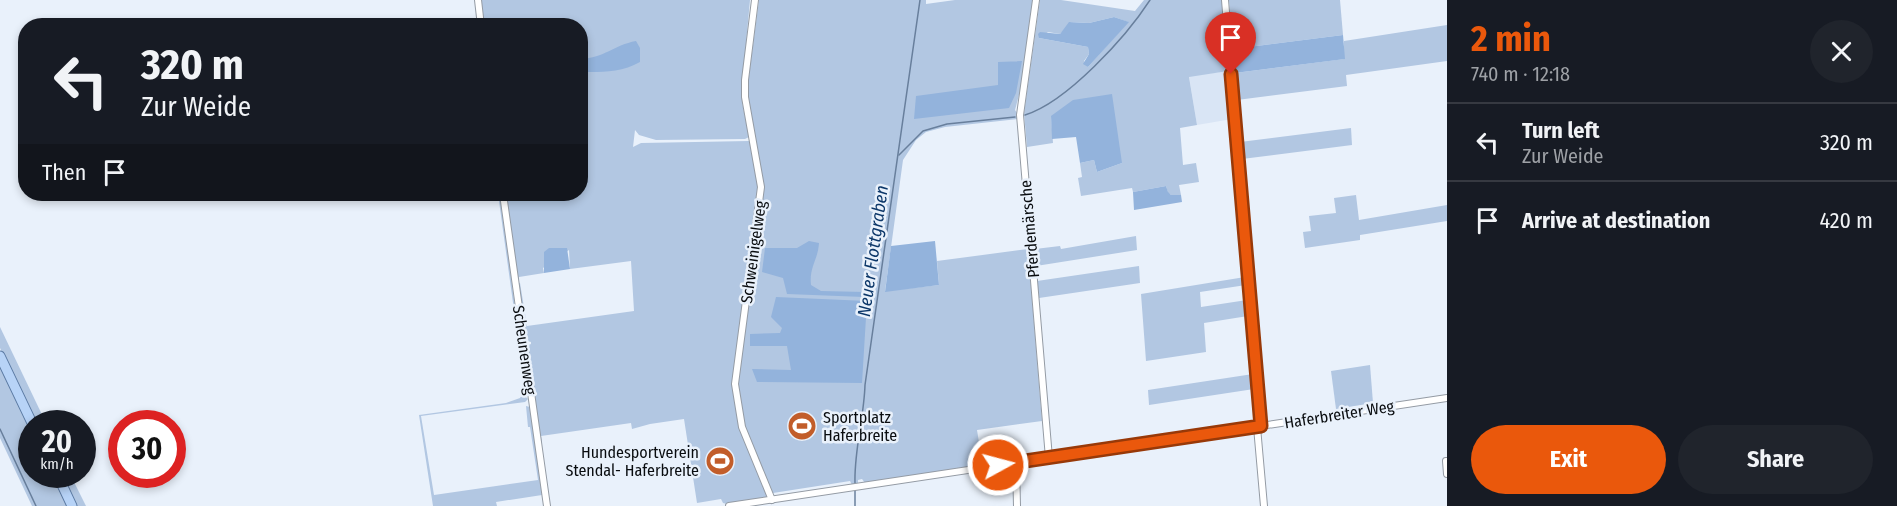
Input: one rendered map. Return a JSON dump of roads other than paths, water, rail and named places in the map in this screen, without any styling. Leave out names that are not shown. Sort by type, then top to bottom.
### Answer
[{"type":"main road","points":[[0,356],[26,410]]},
{"type":"main road","points":[[64,488],[72,506]]},
{"type":"street","points":[[478,0],[480,18]]},
{"type":"street","name":"Schweinigelweg","points":[[755,0],[745,97],[761,187],[735,384],[742,427],[772,500]]},
{"type":"street","name":"Pferdemärsche","points":[[1036,0],[1020,115],[1049,458]]},
{"type":"street","points":[[1226,0],[1264,506]]},
{"type":"street","name":"Scheunenweg","points":[[504,201],[547,506]]},
{"type":"street","name":"Haferbreiter Weg","points":[[729,506],[1447,398]]},
{"type":"street","points":[[1446,461],[1447,474]]},
{"type":"street","points":[[1016,463],[1017,506]]},
{"type":"waterway","name":"Neuer Flottgraben","points":[[855,483],[865,385],[920,0]]},
{"type":"waterway","points":[[1025,115],[1059,97],[1077,83],[1126,32],[1150,0]]},
{"type":"waterway","points":[[899,155],[923,131],[947,124],[1015,117]]},
{"type":"waterway","points":[[0,429],[36,506]]},
{"type":"waterway","name":"Neuer Flottgraben","points":[[855,488],[855,506]]},
{"type":"place","name":"Sportplatz Haferbreite","points":[[802,426]]},
{"type":"place","name":"Hundesportverein Stendal- Haferbreite","points":[[720,461]]}]
